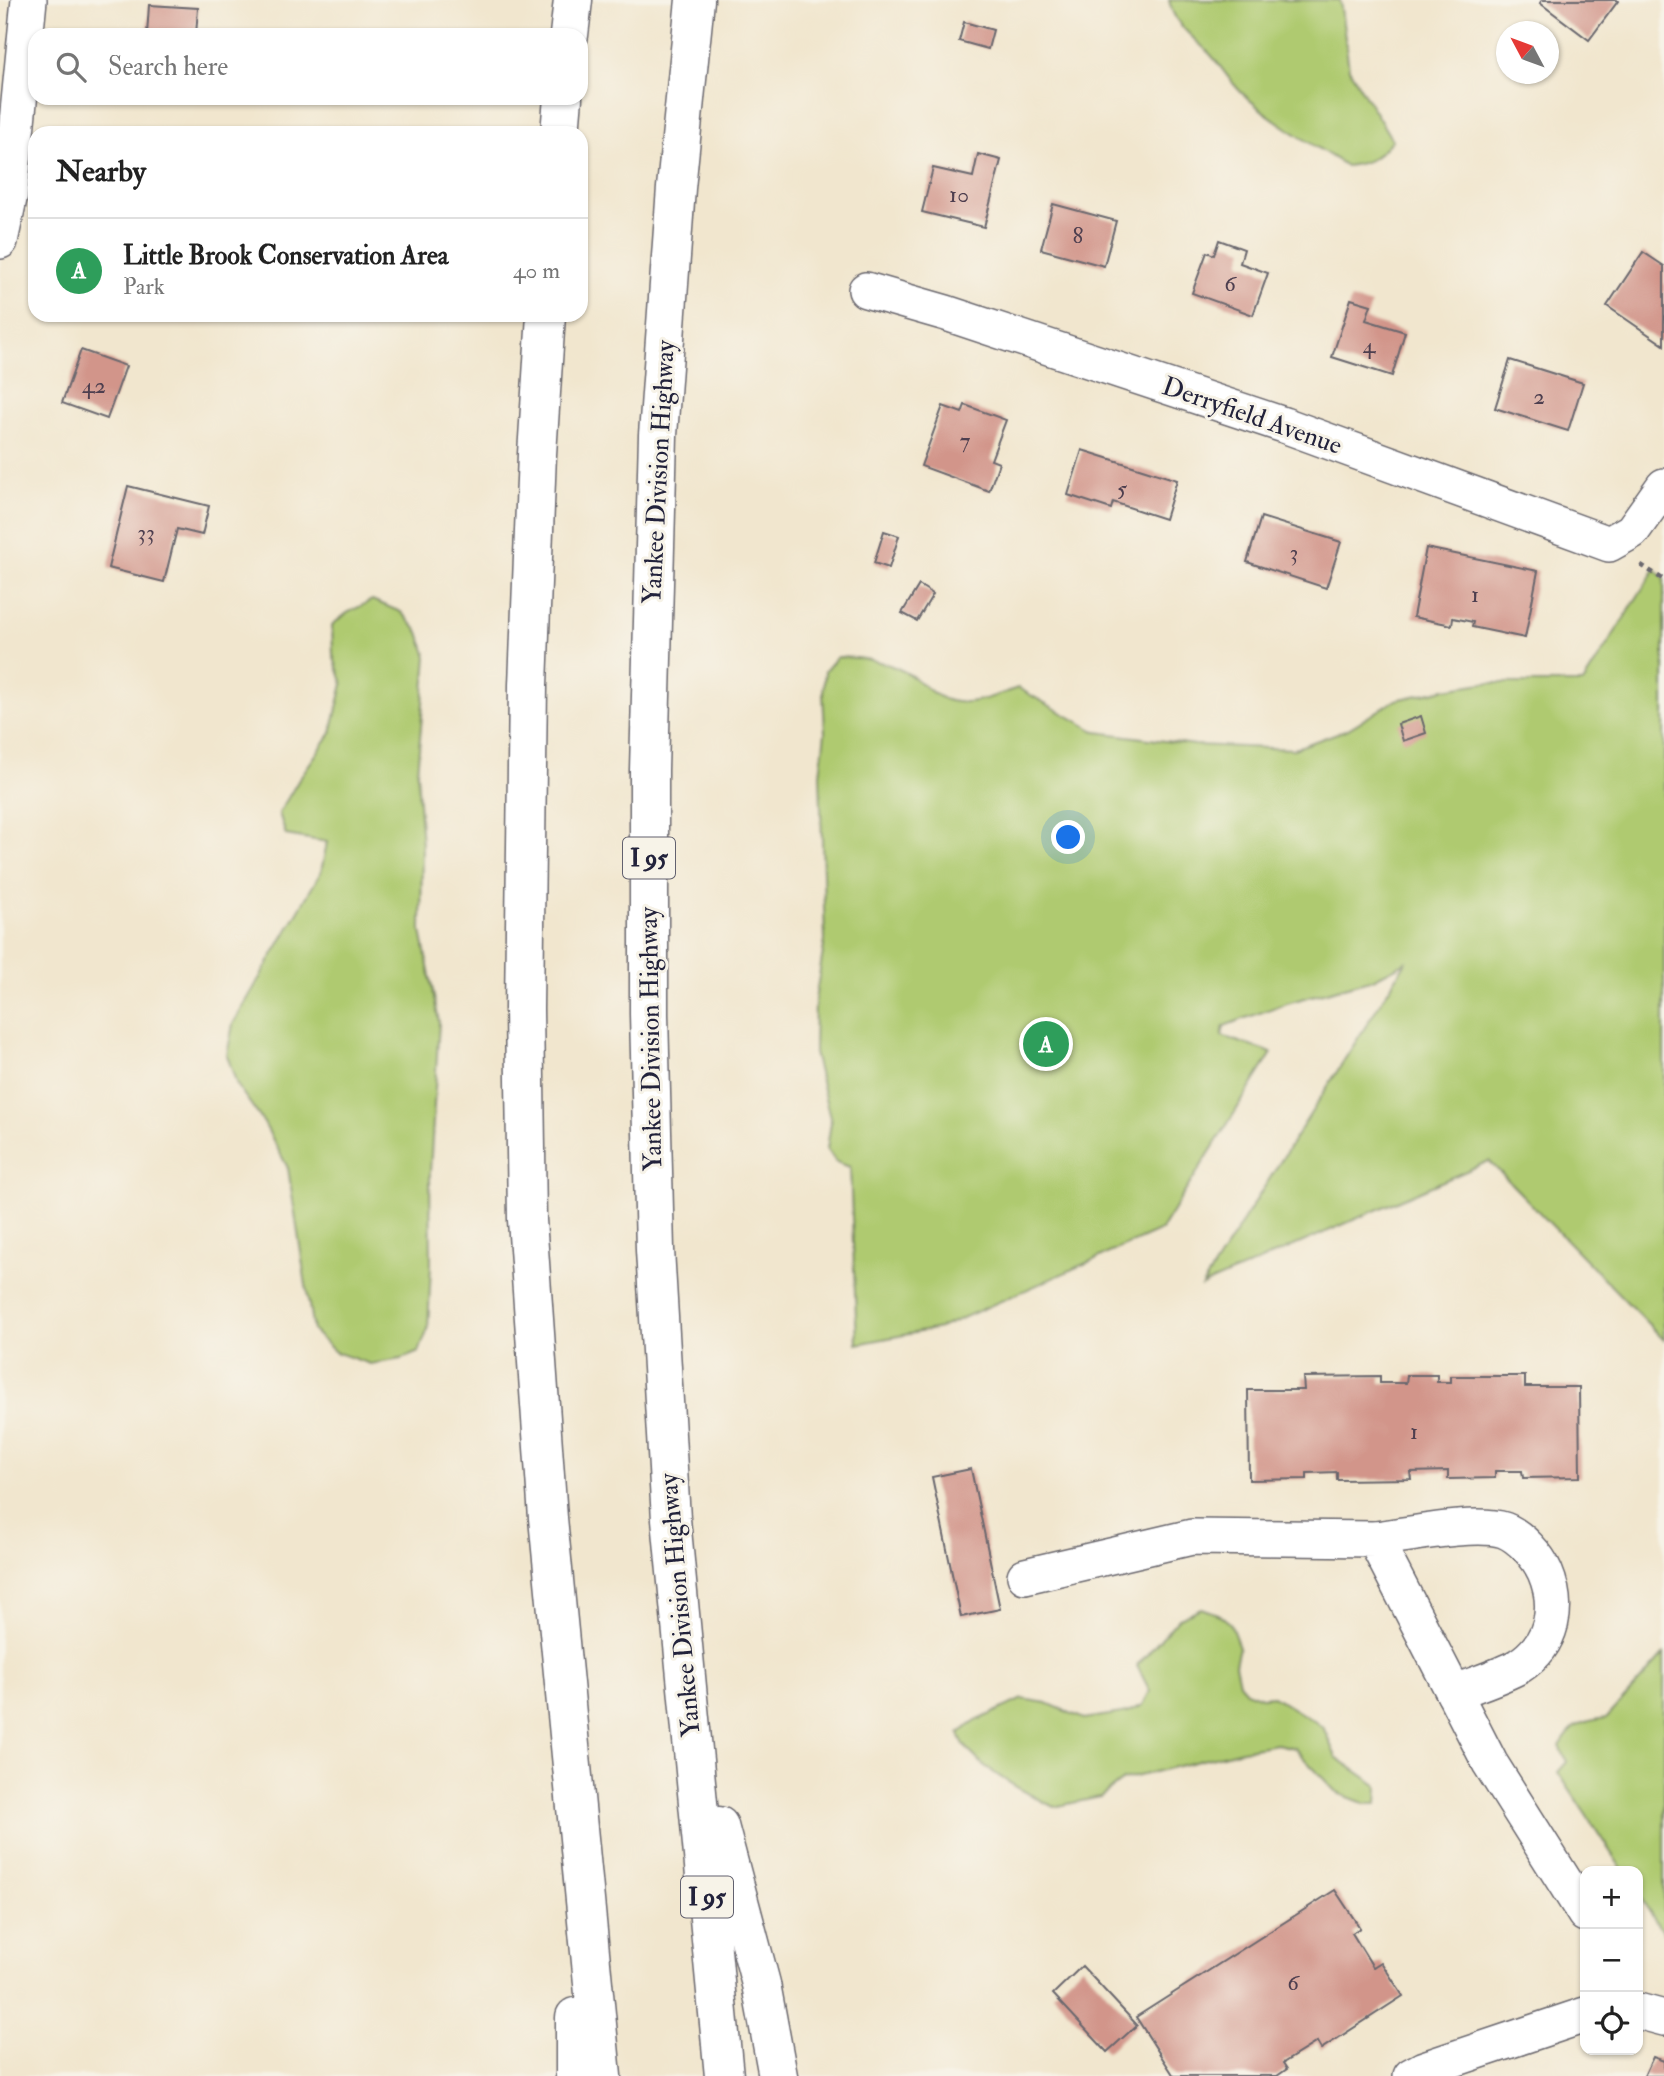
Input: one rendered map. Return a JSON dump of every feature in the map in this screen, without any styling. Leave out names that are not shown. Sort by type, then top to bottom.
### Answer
[{"type":"highway","points":[[570,28],[573,0]]},
{"type":"highway","name":"Yankee Division Highway","points":[[695,0],[676,188],[658,435],[649,770],[649,1014],[655,1250],[671,1519],[724,2076]]},
{"type":"highway","points":[[560,126],[562,105]]},
{"type":"highway","points":[[546,322],[537,454],[528,685],[524,1009],[527,1220],[548,1518],[573,1794],[603,2076]]},
{"type":"highway","points":[[689,1717],[761,1984],[778,2076]]},
{"type":"highway","points":[[573,1794],[575,2076]]},
{"type":"street","points":[[0,241],[10,194],[29,0]]},
{"type":"street","name":"Derryfield Avenue","points":[[866,290],[946,313],[1284,425],[1609,544],[1632,531],[1664,486]]},
{"type":"street","points":[[1025,1576],[1192,1537],[1375,1539],[1482,1526],[1506,1531],[1525,1545],[1541,1564],[1552,1589],[1554,1613],[1542,1643],[1520,1665],[1454,1693]]},
{"type":"street","points":[[1375,1539],[1490,1763],[1580,1905]]},
{"type":"street","points":[[1643,2012],[1664,2018]]},
{"type":"street","points":[[1411,2076],[1580,2017]]},
{"type":"green space","points":[[1169,0],[1340,0],[1349,69],[1392,140],[1372,159],[1346,166],[1278,122],[1241,92],[1210,54],[1180,24]]},
{"type":"green space","points":[[1655,569],[1664,578],[1664,1340],[1489,1161],[1202,1286],[1406,962],[1373,979],[1287,1003],[1224,1026],[1222,1036],[1272,1053],[1161,1230],[940,1328],[857,1344],[850,1167],[836,1162],[827,1149],[831,1122],[814,1053],[815,1000],[825,940],[820,774],[825,733],[823,692],[825,671],[837,657],[880,662],[897,668],[950,701],[976,701],[1018,688],[1097,732],[1195,745],[1294,749],[1348,729],[1396,700],[1483,683],[1583,683]]},
{"type":"green space","points":[[372,600],[401,612],[419,632],[427,657],[417,773],[422,846],[421,931],[439,1022],[430,1172],[431,1265],[428,1329],[419,1352],[402,1359],[370,1364],[335,1352],[313,1331],[288,1168],[264,1123],[237,1085],[227,1055],[233,1024],[321,872],[327,842],[286,835],[279,813],[331,733],[343,684],[333,655],[332,625],[347,613]]},
{"type":"green space","points":[[1201,1608],[1220,1615],[1230,1623],[1239,1647],[1235,1664],[1239,1683],[1246,1691],[1262,1697],[1273,1696],[1324,1729],[1336,1757],[1378,1786],[1377,1804],[1366,1804],[1337,1793],[1294,1748],[1277,1744],[1242,1750],[1123,1780],[1100,1797],[1054,1807],[999,1776],[964,1744],[959,1733],[976,1721],[1022,1699],[1047,1703],[1084,1719],[1128,1712],[1143,1705],[1150,1691],[1137,1666],[1179,1618]]},
{"type":"green space","points":[[1664,1654],[1664,1934],[1643,1902],[1643,1866],[1620,1866],[1558,1772],[1567,1762],[1560,1746],[1569,1733],[1585,1722],[1607,1718]]},
{"type":"building","points":[[1542,0],[1618,1],[1589,40],[1540,3]]},
{"type":"building","points":[[149,5],[198,8],[197,28],[147,28]]},
{"type":"building","points":[[964,22],[993,30],[988,49],[959,41]]},
{"type":"building","points":[[978,154],[1001,160],[984,227],[922,212],[933,168],[973,177]]},
{"type":"building","points":[[1053,204],[1116,221],[1104,266],[1041,249]]},
{"type":"building","points":[[1219,240],[1244,249],[1240,263],[1268,273],[1253,315],[1192,293],[1207,252],[1214,255]]},
{"type":"building","points":[[1643,252],[1664,266],[1664,345],[1607,306]]},
{"type":"building","points":[[1351,299],[1371,305],[1366,320],[1405,332],[1392,376],[1332,357]]},
{"type":"building","points":[[81,350],[126,366],[107,419],[62,403]]},
{"type":"building","points":[[1510,360],[1583,383],[1568,431],[1495,408]]},
{"type":"building","points":[[965,405],[1006,420],[991,460],[999,463],[989,491],[921,466],[943,406],[962,413]]},
{"type":"building","points":[[1082,450],[1177,480],[1165,519],[1113,502],[1111,509],[1068,495]]},
{"type":"building","points":[[128,486],[209,506],[202,535],[177,529],[164,582],[108,568]]},
{"type":"building","points":[[1261,517],[1341,542],[1326,588],[1247,562]]},
{"type":"building","points":[[884,531],[899,536],[889,568],[874,563]]},
{"type":"building","points":[[1426,548],[1538,571],[1525,638],[1472,627],[1473,622],[1453,618],[1452,625],[1413,617]]},
{"type":"building","points":[[919,585],[933,594],[917,621],[902,613]]},
{"type":"building","points":[[1421,716],[1426,733],[1403,741],[1398,724]]},
{"type":"building","points":[[1407,1375],[1437,1375],[1437,1382],[1451,1382],[1451,1376],[1525,1376],[1525,1387],[1579,1387],[1580,1477],[1523,1478],[1522,1471],[1495,1471],[1495,1478],[1448,1479],[1448,1471],[1410,1472],[1411,1479],[1337,1480],[1337,1472],[1307,1473],[1307,1479],[1249,1480],[1248,1390],[1304,1390],[1303,1377],[1380,1376],[1380,1383],[1406,1383]]},
{"type":"building","points":[[971,1469],[1000,1609],[961,1617],[932,1477]]},
{"type":"building","points":[[1335,1890],[1360,1928],[1352,1933],[1373,1967],[1381,1962],[1403,1996],[1321,2049],[1317,2042],[1283,2063],[1287,2069],[1277,2076],[1174,2076],[1136,2017]]},
{"type":"building","points":[[1082,1966],[1137,2025],[1107,2052],[1053,1994]]},
{"type":"building","points":[[1653,2057],[1664,2061],[1664,2076],[1644,2076]]},
{"type":"place","name":"Little Brook Conservation Area","points":[[1046,1044]]}]
